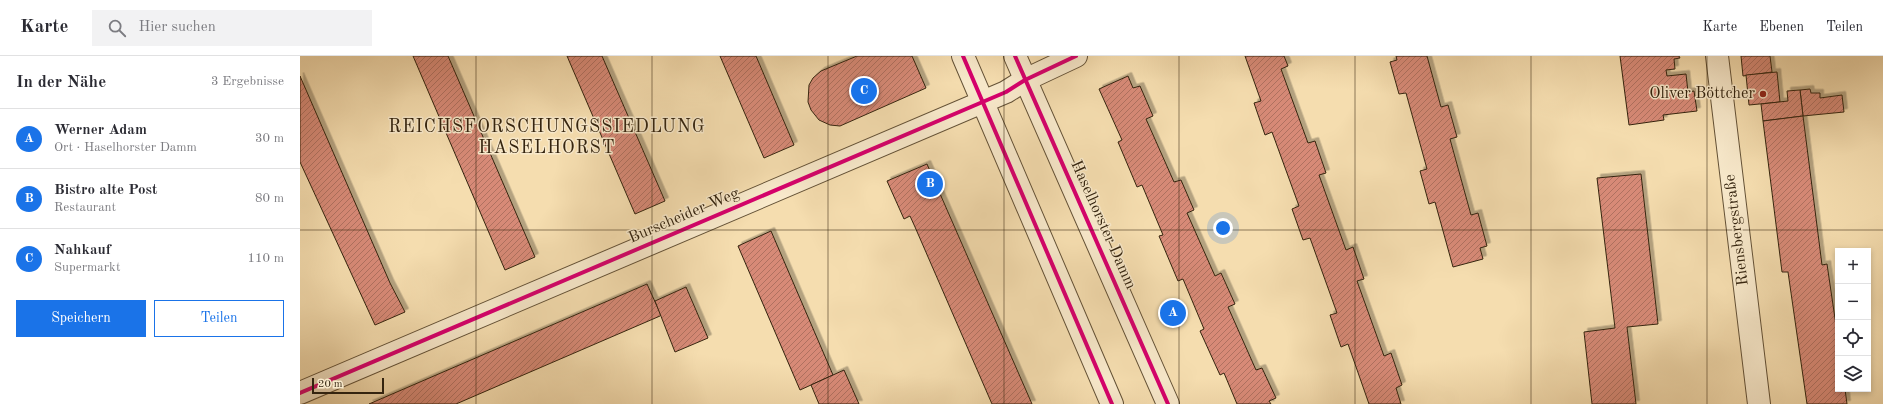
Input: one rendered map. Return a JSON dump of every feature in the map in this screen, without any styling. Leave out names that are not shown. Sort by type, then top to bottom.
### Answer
[{"type":"street","points":[[963,56],[1112,404]]},
{"type":"street","name":"Haselhorster Damm","points":[[1015,56],[1168,404]]},
{"type":"street","name":"Burscheider Weg","points":[[300,393],[1006,92],[1025,80],[1076,56]]},
{"type":"street","name":"Riensbergstraße","points":[[1717,56],[1759,404]]},
{"type":"building","points":[[413,56],[448,56],[535,257],[505,270]]},
{"type":"building","points":[[567,56],[602,56],[665,201],[635,214]]},
{"type":"building","points":[[720,56],[756,56],[794,145],[764,158]]},
{"type":"building","points":[[857,56],[912,56],[926,88],[840,126],[830,125],[819,120],[811,110],[808,102],[809,85],[813,78],[821,71]]},
{"type":"building","points":[[1245,56],[1284,56],[1288,66],[1281,69],[1308,143],[1315,141],[1326,173],[1319,175],[1346,250],[1353,247],[1364,279],[1357,281],[1384,356],[1391,353],[1402,385],[1396,388],[1401,404],[1369,404],[1348,344],[1341,347],[1330,315],[1337,313],[1310,238],[1303,240],[1292,209],[1299,206],[1272,132],[1265,135],[1254,103],[1261,101]]},
{"type":"building","points":[[1396,56],[1427,56],[1441,107],[1448,105],[1457,137],[1450,139],[1471,215],[1478,213],[1487,246],[1480,248],[1483,259],[1453,267],[1435,202],[1429,204],[1420,171],[1427,169],[1406,93],[1399,94],[1390,62],[1397,60]]},
{"type":"building","points":[[1620,56],[1679,56],[1680,58],[1674,59],[1675,69],[1666,70],[1667,76],[1686,74],[1688,92],[1694,91],[1697,111],[1663,115],[1664,120],[1629,125]]},
{"type":"building","points":[[1741,56],[1770,56],[1772,72],[1743,76]]},
{"type":"building","name":"Oliver Böttcher","points":[[1777,72],[1780,102],[1749,105],[1746,75]]},
{"type":"building","points":[[300,76],[390,283],[405,312],[375,325],[300,162]]},
{"type":"building","points":[[1128,76],[1133,88],[1140,86],[1153,116],[1146,119],[1174,182],[1181,180],[1194,210],[1187,213],[1215,276],[1221,273],[1235,304],[1228,307],[1256,370],[1262,368],[1276,398],[1269,401],[1271,404],[1237,404],[1224,373],[1220,375],[1200,331],[1204,329],[1183,279],[1178,281],[1159,236],[1163,235],[1142,185],[1137,187],[1118,142],[1122,140],[1099,89]]},
{"type":"building","points":[[1810,89],[1811,93],[1820,93],[1820,98],[1842,95],[1844,112],[1803,116],[1800,90]]},
{"type":"building","points":[[1800,90],[1803,116],[1763,121],[1761,104],[1788,101],[1787,91]]},
{"type":"building","points":[[1803,116],[1822,265],[1827,264],[1835,319],[1835,392],[1845,392],[1847,404],[1807,404],[1788,272],[1782,272],[1763,121]]},
{"type":"building","points":[[927,164],[1032,404],[992,404],[910,216],[904,219],[887,181]]},
{"type":"building","points":[[1641,174],[1658,324],[1627,327],[1636,404],[1592,404],[1584,332],[1615,328],[1597,178]]},
{"type":"building","points":[[771,231],[833,375],[800,390],[738,246]]},
{"type":"building","points":[[647,284],[661,315],[660,316],[456,404],[369,404]]},
{"type":"building","points":[[686,287],[708,338],[675,352],[655,301]]},
{"type":"building","points":[[844,370],[859,404],[819,404],[811,385]]},
{"type":"cycle path","points":[[963,56],[1112,404]]},
{"type":"cycle path","points":[[1015,56],[1168,404]]},
{"type":"cycle path","points":[[300,393],[1006,92],[1025,80],[1076,56]]},
{"type":"place","name":"Nahkauf","points":[[864,91]]},
{"type":"place","name":"Oliver Böttcher","points":[[1763,94]]},
{"type":"place","name":"Bistro alte Post","points":[[930,184]]},
{"type":"place","name":"Werner Adam","points":[[1173,313]]},
{"type":"district","name":"REICHSFORSCHUNGSSIEDLUNG HASELHORST","points":[[547,137]]}]
